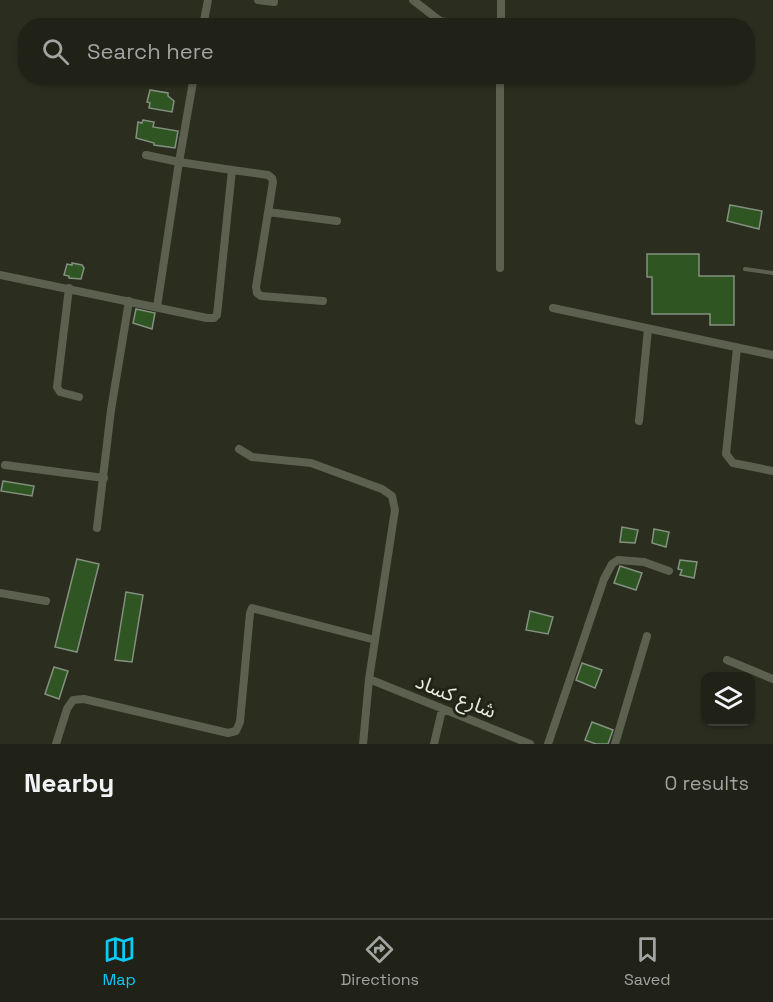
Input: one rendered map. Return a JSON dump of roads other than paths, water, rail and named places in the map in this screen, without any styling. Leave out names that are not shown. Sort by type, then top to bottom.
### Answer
[{"type":"street","points":[[205,18],[208,0]]},
{"type":"street","points":[[258,0],[274,2]]},
{"type":"street","points":[[413,0],[436,18]]},
{"type":"street","points":[[501,0],[501,18]]},
{"type":"street","points":[[157,307],[178,162],[193,84]]},
{"type":"street","points":[[500,84],[500,268]]},
{"type":"street","points":[[146,154],[178,162],[268,175],[272,178],[255,287],[257,293],[261,296],[323,301]]},
{"type":"street","points":[[0,275],[214,318],[217,315],[232,170]]},
{"type":"street","points":[[268,212],[337,220]]},
{"type":"street","points":[[69,288],[57,387],[60,392],[79,398]]},
{"type":"street","points":[[97,528],[111,410],[129,301]]},
{"type":"street","points":[[553,309],[773,355]]},
{"type":"street","points":[[639,421],[648,329]]},
{"type":"street","points":[[737,348],[726,454],[733,463],[773,471]]},
{"type":"street","points":[[239,449],[252,457],[311,463],[388,491],[392,496],[395,510],[369,679],[363,744]]},
{"type":"street","points":[[6,465],[104,478]]},
{"type":"street","points":[[548,744],[604,579],[612,564],[618,560],[644,562],[669,571]]},
{"type":"street","points":[[0,593],[46,601]]},
{"type":"street","points":[[56,744],[67,709],[73,700],[84,699],[228,733],[236,731],[240,722],[252,608],[375,640]]},
{"type":"street","points":[[615,744],[647,636]]},
{"type":"street","points":[[727,660],[773,679]]},
{"type":"street","name":"شارع كساد","points":[[369,679],[530,744]]},
{"type":"street","points":[[434,744],[442,710]]},
{"type":"street","points":[[504,744],[507,735]]},
{"type":"lane","points":[[745,269],[773,273]]}]
